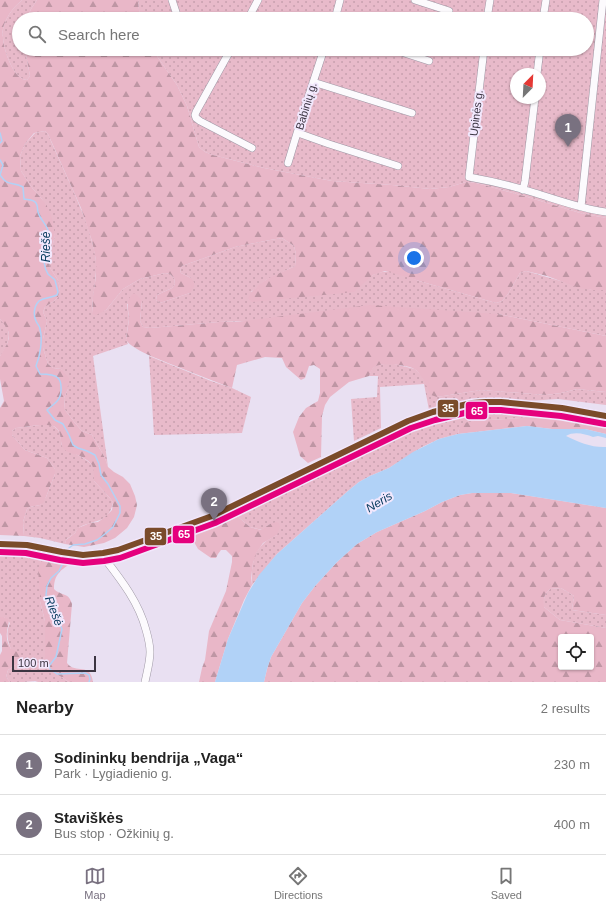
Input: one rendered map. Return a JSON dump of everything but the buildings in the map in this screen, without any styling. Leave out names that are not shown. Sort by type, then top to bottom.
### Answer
[{"type":"street","points":[[172,0],[176,12]]},
{"type":"street","points":[[252,12],[258,0]]},
{"type":"street","points":[[337,12],[340,0]]},
{"type":"street","points":[[415,0],[449,11]]},
{"type":"street","points":[[488,12],[490,0]]},
{"type":"street","points":[[544,12],[546,0]]},
{"type":"street","points":[[581,207],[603,0]]},
{"type":"street","points":[[227,56],[195,115],[200,121],[252,148]]},
{"type":"street","name":"Babinių g.","points":[[288,163],[322,56]]},
{"type":"street","points":[[414,56],[429,61]]},
{"type":"street","name":"Upinės g.","points":[[483,56],[469,177],[523,190]]},
{"type":"street","points":[[538,68],[539,56]]},
{"type":"street","points":[[313,82],[412,113]]},
{"type":"street","points":[[533,104],[523,190],[581,207],[606,212]]},
{"type":"street","points":[[298,133],[398,166]]},
{"type":"street","points":[[0,544],[27,545],[82,555],[103,553],[130,546],[212,516],[408,421],[432,412],[472,403],[501,402],[562,408],[606,416]]},
{"type":"street","points":[[103,553],[105,559],[134,599],[141,613],[148,636],[150,652],[150,660],[145,682]]},
{"type":"shaded area","points":[[22,0],[37,0],[30,12],[12,12],[12,56],[26,56],[30,76],[27,80],[21,78],[14,71],[3,42],[4,26],[7,17]]},
{"type":"shaded area","points":[[138,0],[606,0],[606,218],[580,213],[476,183],[466,182],[449,187],[430,189],[332,181],[264,168],[213,155],[205,152],[199,147],[187,106],[177,85],[157,56],[594,56],[594,12],[139,12]]},
{"type":"shaded area","points":[[45,131],[48,134],[79,204],[94,249],[96,268],[92,314],[106,310],[123,289],[140,279],[165,273],[170,274],[174,278],[175,284],[172,288],[157,295],[156,300],[160,303],[190,293],[191,278],[181,273],[180,270],[182,266],[235,247],[282,238],[294,246],[296,254],[295,266],[266,280],[251,292],[353,292],[373,275],[390,272],[496,303],[502,301],[508,294],[520,273],[526,271],[592,290],[606,290],[606,336],[498,314],[219,322],[150,328],[143,327],[140,321],[142,301],[127,304],[129,319],[126,339],[128,344],[93,356],[108,467],[105,458],[92,435],[82,431],[65,410],[64,398],[68,389],[61,369],[53,368],[48,364],[43,348],[43,339],[47,321],[43,312],[45,307],[58,297],[60,289],[58,280],[50,268],[49,258],[55,236],[42,199],[21,171],[20,156],[25,144],[35,133]]},
{"type":"shaded area","points":[[0,319],[7,327],[9,338],[0,356]]},
{"type":"shaded area","points":[[149,356],[232,388],[251,397],[242,433],[154,435]]},
{"type":"shaded area","points":[[384,364],[394,364],[415,369],[437,397],[481,390],[546,395],[577,389],[606,392],[606,405],[558,399],[459,403],[429,410],[424,384],[380,387],[381,428],[354,441],[351,399],[377,397],[378,376],[369,376],[374,367]]},
{"type":"shaded area","points":[[475,406],[514,406],[553,411],[521,418],[474,421],[459,429],[458,434],[439,439],[422,447],[389,468],[359,482],[277,554],[252,585],[252,568],[257,552],[265,542],[277,535],[270,524],[262,530],[250,527],[237,516],[231,514],[413,422],[444,412]]},
{"type":"shaded area","points":[[48,424],[58,430],[62,446],[92,465],[94,471],[94,481],[113,502],[111,509],[105,517],[101,520],[80,527],[66,540],[65,544],[24,536],[23,522],[27,509],[40,505],[46,497],[55,474],[55,469],[47,458],[25,450],[12,435],[12,431],[16,428]]},
{"type":"shaded area","points":[[22,548],[58,553],[40,594],[40,601],[45,621],[45,643],[49,669],[69,682],[10,682],[6,677],[8,670],[17,664],[7,634],[10,623],[4,617],[0,617],[0,553],[19,553]]},
{"type":"shaded area","points":[[561,588],[574,596],[572,610],[606,615],[606,628],[560,620],[544,607],[544,597],[548,591],[550,589]]},
{"type":"green space","points":[[0,0],[22,0],[9,14],[4,25],[3,32],[3,42],[9,60],[14,71],[21,78],[27,80],[30,76],[26,56],[157,56],[177,85],[187,106],[199,147],[205,152],[213,155],[264,168],[332,181],[430,189],[449,187],[466,182],[476,183],[580,213],[606,218],[606,290],[579,288],[547,276],[526,271],[520,273],[508,294],[502,301],[496,303],[385,271],[373,275],[354,292],[252,302],[248,298],[257,287],[269,278],[295,266],[296,254],[294,246],[282,238],[235,247],[182,266],[180,270],[181,273],[191,278],[194,282],[194,287],[190,293],[160,303],[156,300],[157,295],[172,288],[175,284],[174,278],[170,274],[165,273],[140,279],[123,289],[106,310],[96,315],[92,314],[96,260],[92,241],[81,208],[48,134],[45,131],[34,133],[25,144],[20,156],[21,171],[48,208],[52,218],[55,236],[49,258],[50,268],[58,280],[60,289],[58,297],[45,307],[43,312],[47,321],[43,339],[43,348],[48,364],[53,368],[61,369],[69,378],[68,389],[64,398],[65,410],[82,431],[92,435],[105,458],[108,467],[123,477],[130,484],[137,505],[134,517],[127,528],[115,538],[104,543],[84,547],[65,544],[66,540],[75,533],[78,528],[90,523],[98,522],[105,517],[112,510],[113,502],[94,481],[94,473],[91,463],[65,450],[59,431],[53,426],[49,425],[16,428],[12,431],[12,435],[25,450],[47,458],[55,469],[55,474],[43,503],[27,509],[23,522],[24,536],[0,535],[0,408],[4,401],[0,379],[0,356],[7,344],[9,333],[0,319]]},
{"type":"green space","points":[[37,0],[138,0],[139,12],[30,12]]},
{"type":"green space","points":[[134,293],[142,301],[140,321],[143,327],[150,328],[236,322],[370,305],[498,314],[606,336],[606,392],[577,389],[546,395],[481,390],[437,397],[431,395],[421,376],[413,368],[384,364],[376,366],[369,376],[349,382],[330,397],[325,405],[322,416],[321,457],[308,463],[300,456],[293,432],[299,417],[306,408],[318,401],[320,393],[320,369],[314,365],[309,366],[305,378],[301,380],[286,367],[282,358],[265,357],[237,365],[232,388],[161,360],[136,348],[126,340],[129,320],[128,302]]},
{"type":"green space","points":[[553,411],[606,419],[606,434],[585,429],[552,429],[527,426],[458,434],[463,423],[521,418]]},
{"type":"green space","points":[[485,492],[511,493],[606,508],[606,615],[572,610],[574,596],[561,588],[550,589],[544,597],[544,607],[560,620],[606,628],[606,682],[264,682],[271,657],[302,603],[337,562],[357,544],[377,532],[460,495]]},
{"type":"green space","points":[[231,514],[237,516],[250,527],[261,530],[276,522],[279,523],[280,527],[277,535],[263,543],[257,552],[253,563],[251,578],[252,585],[244,600],[228,639],[215,682],[199,682],[205,660],[209,631],[226,591],[232,556],[226,550],[221,550],[216,558],[211,558],[198,549],[194,542],[186,540],[181,533],[216,523]]},
{"type":"green space","points":[[58,553],[77,556],[76,560],[60,572],[54,583],[54,589],[67,596],[71,600],[72,604],[67,663],[74,668],[89,672],[93,682],[69,682],[45,666],[45,621],[40,601],[38,569],[41,562]]},
{"type":"green space","points":[[0,617],[8,619],[8,641],[11,649],[18,652],[20,658],[17,664],[8,670],[6,677],[10,682],[0,682],[2,636],[0,633]]},
{"type":"water","name":"Neris","points":[[527,426],[552,429],[585,429],[606,434],[606,438],[580,434],[569,434],[566,436],[596,447],[606,447],[606,508],[511,493],[472,493],[460,495],[442,502],[377,532],[357,544],[337,562],[302,603],[271,657],[264,682],[215,682],[228,639],[248,593],[259,575],[277,554],[348,491],[359,482],[389,468],[413,452],[439,439],[458,434]]},
{"type":"waterway","name":"Riešė","points":[[0,133],[2,141],[0,143]]},
{"type":"waterway","name":"Riešė","points":[[0,160],[3,165],[0,175],[5,181],[23,187],[24,199],[32,200],[36,203],[39,215],[49,234],[44,254],[44,263],[48,274],[55,280],[58,292],[57,295],[39,301],[34,311],[36,322],[40,328],[41,338],[40,353],[36,366],[40,374],[52,375],[58,378],[61,383],[61,391],[58,400],[47,410],[55,420],[63,424],[73,445],[95,455],[99,464],[101,475],[108,484],[120,506],[120,513],[113,527],[105,534],[97,540],[85,544],[73,545],[69,548]]},
{"type":"waterway","name":"Riešė","points":[[65,557],[59,571],[51,578],[47,586],[46,595],[62,629],[56,657],[49,666],[50,669],[57,674],[85,673],[89,675],[89,682]]},
{"type":"transit line","name":"35","points":[[0,544],[27,545],[83,555],[118,550],[212,516],[408,421],[433,412],[472,403],[501,402],[562,408],[606,416]]},
{"type":"transit line","name":"65","points":[[0,552],[26,553],[83,563],[120,558],[215,523],[411,428],[435,420],[473,411],[501,410],[561,416],[605,424]]},
{"type":"place","name":"Sodininkų bendrija „Vaga“","points":[[568,147]]},
{"type":"place","name":"Staviškės","points":[[214,521]]}]
